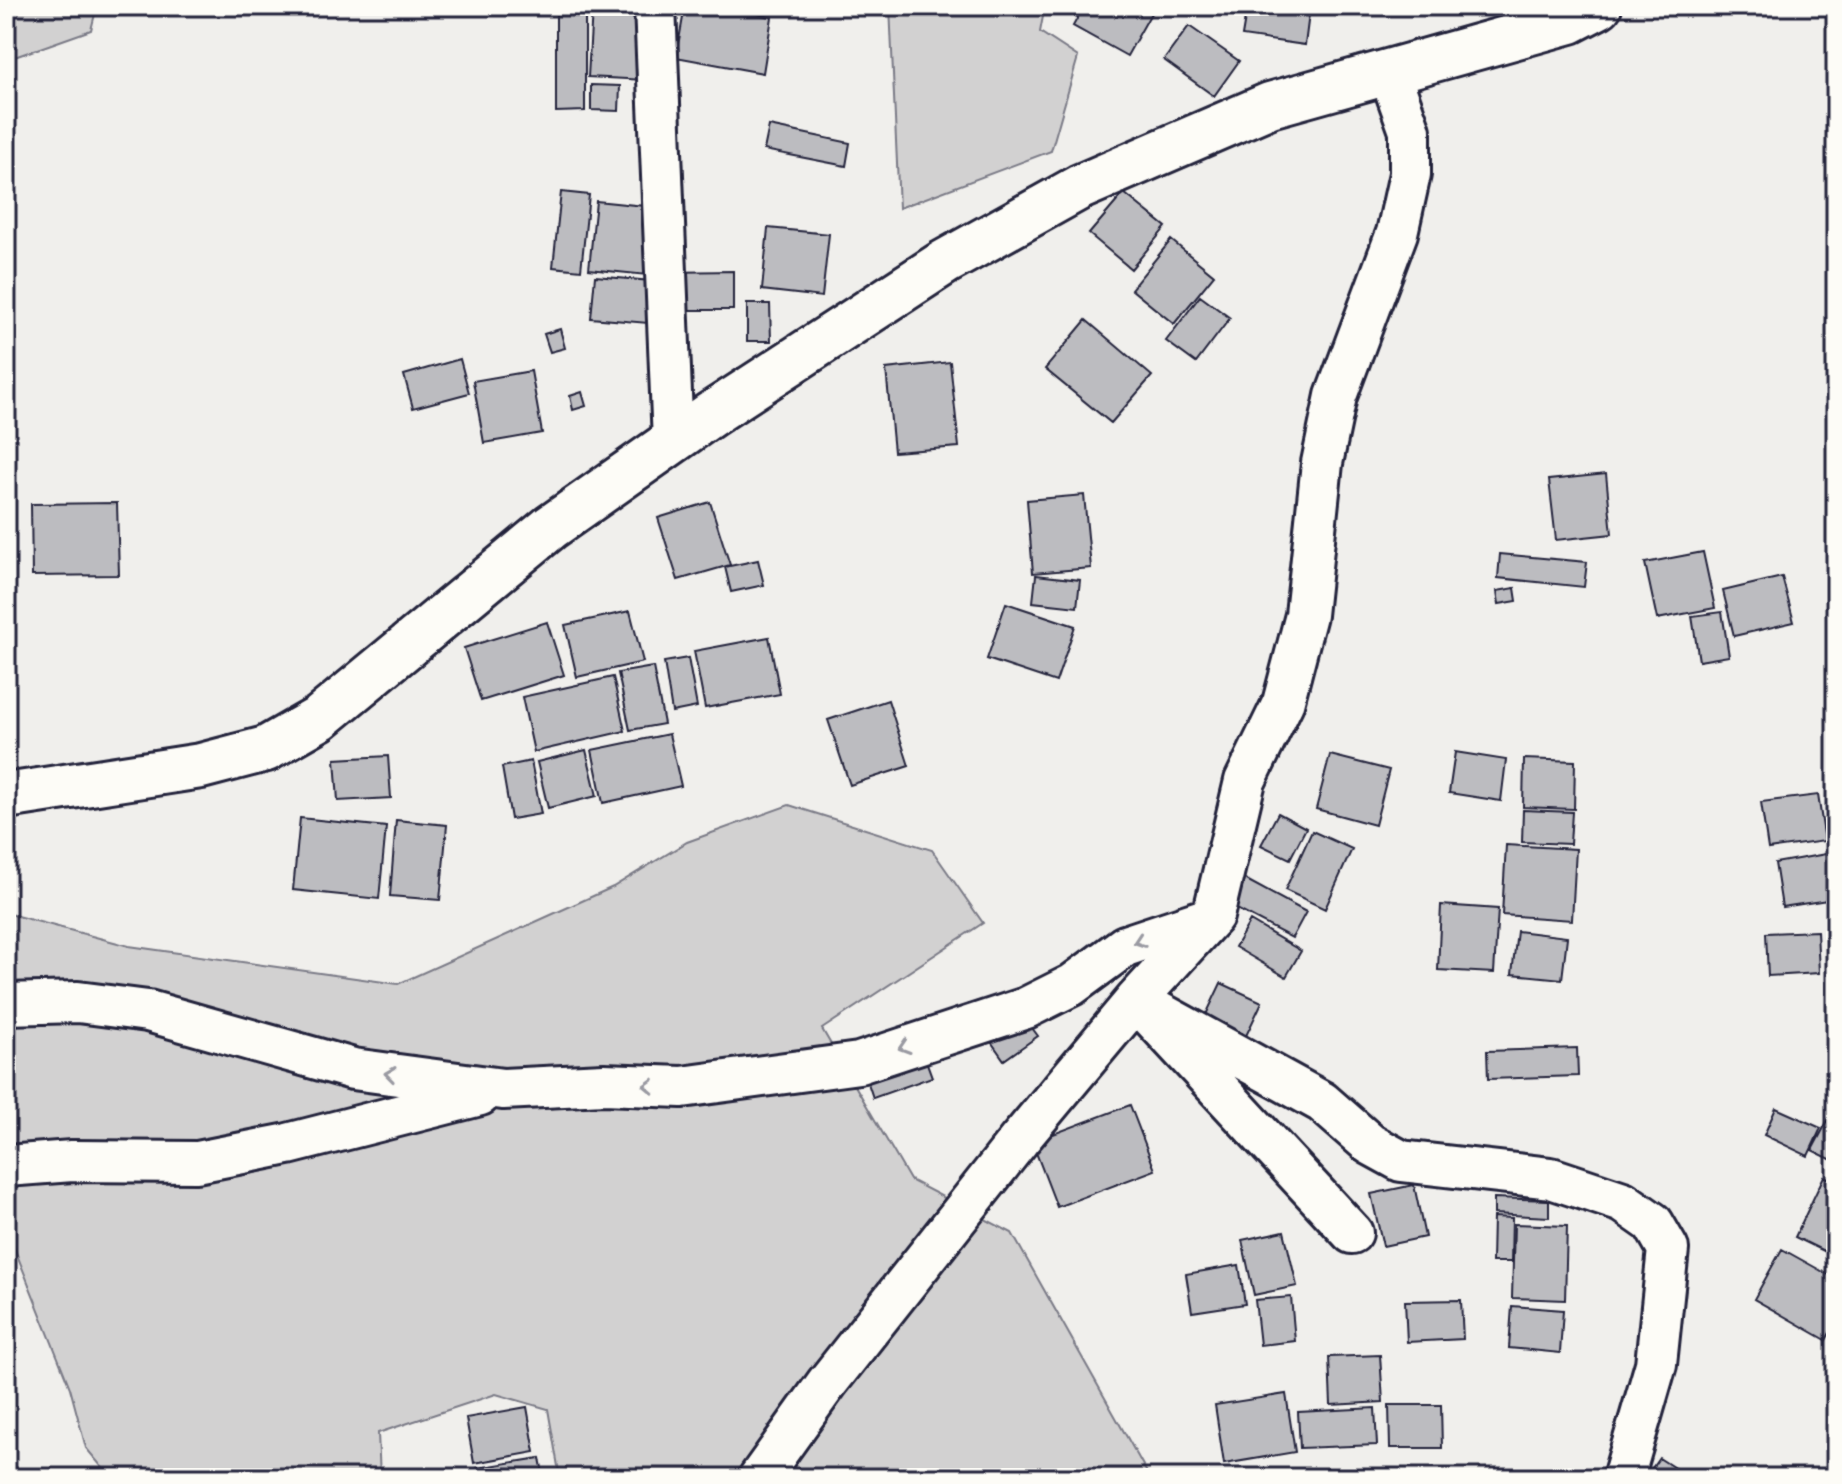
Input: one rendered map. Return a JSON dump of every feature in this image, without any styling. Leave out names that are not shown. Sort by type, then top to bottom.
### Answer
[{"type":"street","points":[[655,6],[673,442]]},
{"type":"street","points":[[6,796],[201,766],[266,749],[320,718],[551,527],[673,442],[945,262],[1080,187],[1270,105],[1570,21],[1599,6]]},
{"type":"street","points":[[759,1478],[827,1383],[1019,1140],[1136,1000],[1213,916],[1245,781],[1283,703],[1306,615],[1322,463],[1336,396],[1397,233],[1410,174],[1410,131],[1389,72]]},
{"type":"street","points":[[6,1004],[78,1002],[148,1011],[353,1069],[503,1089],[604,1084],[682,1087],[859,1063],[1026,1008],[1072,985],[1125,946],[1213,916]]},
{"type":"street","points":[[1136,1000],[1352,1233]]},
{"type":"street","points":[[1136,1000],[1322,1102],[1370,1144],[1401,1161],[1551,1178],[1623,1202],[1653,1223],[1668,1249],[1656,1364],[1623,1478]]},
{"type":"street","points":[[6,1166],[72,1161],[197,1162],[288,1144],[503,1089]]},
{"type":"shaded area","points":[[6,6],[97,6],[91,30],[6,60]]},
{"type":"shaded area","points":[[890,6],[1045,6],[1040,32],[1078,57],[1051,151],[899,208]]},
{"type":"shaded area","points":[[789,805],[932,850],[983,923],[822,1029],[910,1180],[1012,1233],[1150,1478],[560,1478],[548,1409],[496,1394],[378,1433],[380,1478],[111,1478],[86,1448],[70,1388],[6,1227],[6,913],[129,946],[398,984],[613,887],[687,842]]},
{"type":"building","points":[[556,6],[585,6],[585,111],[556,112]]},
{"type":"building","points":[[685,6],[714,6],[772,17],[763,73],[676,57]]},
{"type":"building","points":[[1084,6],[1155,6],[1127,56],[1073,26]]},
{"type":"building","points":[[1247,6],[1310,6],[1305,45],[1242,36]]},
{"type":"building","points":[[592,9],[650,12],[646,80],[588,77]]},
{"type":"building","points":[[1189,26],[1239,61],[1214,96],[1164,60]]},
{"type":"building","points":[[591,85],[620,86],[619,111],[591,110]]},
{"type":"building","points":[[769,126],[850,143],[846,166],[764,150]]},
{"type":"building","points":[[561,192],[589,195],[581,270],[553,267]]},
{"type":"building","points":[[1124,193],[1166,227],[1131,269],[1089,234]]},
{"type":"building","points":[[596,201],[654,207],[647,275],[589,269]]},
{"type":"building","points":[[768,228],[829,234],[822,297],[762,290]]},
{"type":"building","points":[[1171,240],[1214,275],[1174,324],[1131,289]]},
{"type":"building","points":[[733,271],[733,310],[668,310],[668,272]]},
{"type":"building","points":[[595,276],[651,281],[648,323],[591,318]]},
{"type":"building","points":[[1200,296],[1230,318],[1196,363],[1166,341]]},
{"type":"building","points":[[747,304],[770,304],[771,341],[747,341]]},
{"type":"building","points":[[1086,320],[1152,376],[1111,423],[1045,369]]},
{"type":"building","points":[[560,329],[565,348],[550,352],[544,334]]},
{"type":"building","points":[[460,359],[469,393],[413,408],[404,375]]},
{"type":"building","points":[[950,362],[959,447],[894,452],[886,369]]},
{"type":"building","points":[[531,371],[542,433],[484,443],[473,381]]},
{"type":"building","points":[[582,392],[586,406],[573,410],[570,396]]},
{"type":"building","points":[[1606,474],[1612,534],[1556,540],[1549,480]]},
{"type":"building","points":[[1084,495],[1091,568],[1033,573],[1027,500]]},
{"type":"building","points":[[710,502],[730,565],[678,580],[658,518]]},
{"type":"building","points":[[117,503],[119,575],[32,576],[31,504]]},
{"type":"building","points":[[1703,552],[1715,608],[1657,619],[1645,563]]},
{"type":"building","points":[[1500,554],[1587,562],[1584,587],[1498,578]]},
{"type":"building","points":[[758,560],[764,585],[731,592],[725,567]]},
{"type":"building","points":[[1036,575],[1080,580],[1077,607],[1033,602]]},
{"type":"building","points":[[1782,577],[1794,622],[1734,636],[1723,591]]},
{"type":"building","points":[[1515,588],[1517,601],[1499,604],[1497,591]]},
{"type":"building","points":[[1006,603],[1075,626],[1056,682],[987,659]]},
{"type":"building","points":[[630,611],[643,662],[577,677],[565,625]]},
{"type":"building","points":[[1722,612],[1729,656],[1699,661],[1692,616]]},
{"type":"building","points":[[547,622],[564,675],[481,701],[464,648]]},
{"type":"building","points":[[769,637],[780,694],[705,708],[694,651]]},
{"type":"building","points":[[688,658],[697,707],[672,712],[664,662]]},
{"type":"building","points":[[653,667],[664,724],[630,730],[618,673]]},
{"type":"building","points":[[613,677],[625,731],[534,752],[522,697]]},
{"type":"building","points":[[888,700],[909,766],[850,785],[828,720]]},
{"type":"building","points":[[669,734],[681,786],[603,803],[592,750]]},
{"type":"building","points":[[586,750],[597,796],[548,808],[537,762]]},
{"type":"building","points":[[1455,752],[1506,760],[1501,801],[1449,793]]},
{"type":"building","points":[[1330,755],[1389,770],[1375,825],[1316,809]]},
{"type":"building","points":[[388,756],[391,798],[338,801],[335,759]]},
{"type":"building","points":[[1524,759],[1575,761],[1574,809],[1523,807]]},
{"type":"building","points":[[531,761],[541,814],[511,819],[502,767]]},
{"type":"building","points":[[1818,795],[1825,841],[1768,849],[1761,802]]},
{"type":"building","points":[[1523,810],[1572,812],[1570,844],[1522,842]]},
{"type":"building","points":[[1278,813],[1306,828],[1290,859],[1261,845]]},
{"type":"building","points":[[300,818],[386,827],[379,899],[293,890]]},
{"type":"building","points":[[396,820],[447,825],[440,900],[390,896]]},
{"type":"building","points":[[1312,831],[1352,849],[1325,909],[1285,890]]},
{"type":"building","points":[[1506,845],[1576,849],[1572,920],[1502,915]]},
{"type":"building","points":[[1826,854],[1834,899],[1782,907],[1775,863]]},
{"type":"building","points":[[1241,877],[1306,912],[1292,938],[1227,904]]},
{"type":"building","points":[[1441,905],[1498,909],[1494,973],[1438,970]]},
{"type":"building","points":[[1250,921],[1301,951],[1286,977],[1235,947]]},
{"type":"building","points":[[1517,931],[1567,937],[1562,979],[1512,974]]},
{"type":"building","points":[[1817,931],[1819,973],[1768,976],[1766,933]]},
{"type":"building","points":[[1221,983],[1262,1002],[1244,1040],[1203,1021]]},
{"type":"building","points":[[1020,1012],[1038,1036],[1004,1060],[987,1036]]},
{"type":"building","points":[[917,1036],[932,1077],[873,1098],[859,1056]]},
{"type":"building","points":[[1577,1048],[1578,1076],[1488,1079],[1487,1051]]},
{"type":"building","points":[[1130,1105],[1155,1170],[1057,1207],[1032,1142]]},
{"type":"building","points":[[1776,1108],[1821,1128],[1808,1156],[1764,1135]]},
{"type":"building","points":[[1836,1108],[1836,1162],[1812,1150]]},
{"type":"building","points":[[1824,1176],[1836,1182],[1836,1257],[1795,1237]]},
{"type":"building","points":[[1414,1185],[1425,1237],[1383,1246],[1371,1194]]},
{"type":"building","points":[[1494,1198],[1549,1200],[1549,1217],[1494,1214]]},
{"type":"building","points":[[1493,1217],[1512,1218],[1511,1262],[1492,1262]]},
{"type":"building","points":[[1514,1224],[1567,1226],[1565,1300],[1512,1298]]},
{"type":"building","points":[[1284,1231],[1297,1286],[1254,1295],[1242,1240]]},
{"type":"building","points":[[1782,1249],[1836,1279],[1836,1322],[1826,1340],[1754,1299]]},
{"type":"building","points":[[1239,1265],[1245,1304],[1192,1312],[1186,1274]]},
{"type":"building","points":[[1291,1297],[1295,1341],[1260,1345],[1255,1300]]},
{"type":"building","points":[[1461,1300],[1463,1339],[1407,1342],[1405,1301]]},
{"type":"building","points":[[1512,1306],[1563,1310],[1560,1353],[1509,1348]]},
{"type":"building","points":[[1380,1355],[1383,1402],[1331,1405],[1329,1357]]},
{"type":"building","points":[[1286,1394],[1295,1452],[1224,1464],[1215,1405]]},
{"type":"building","points":[[1389,1405],[1441,1405],[1442,1448],[1390,1448]]},
{"type":"building","points":[[527,1407],[535,1452],[474,1463],[466,1418]]},
{"type":"building","points":[[1375,1408],[1377,1445],[1300,1448],[1298,1412]]},
{"type":"building","points":[[540,1458],[544,1478],[479,1478],[477,1468]]},
{"type":"building","points":[[1659,1458],[1690,1478],[1645,1478]]}]
